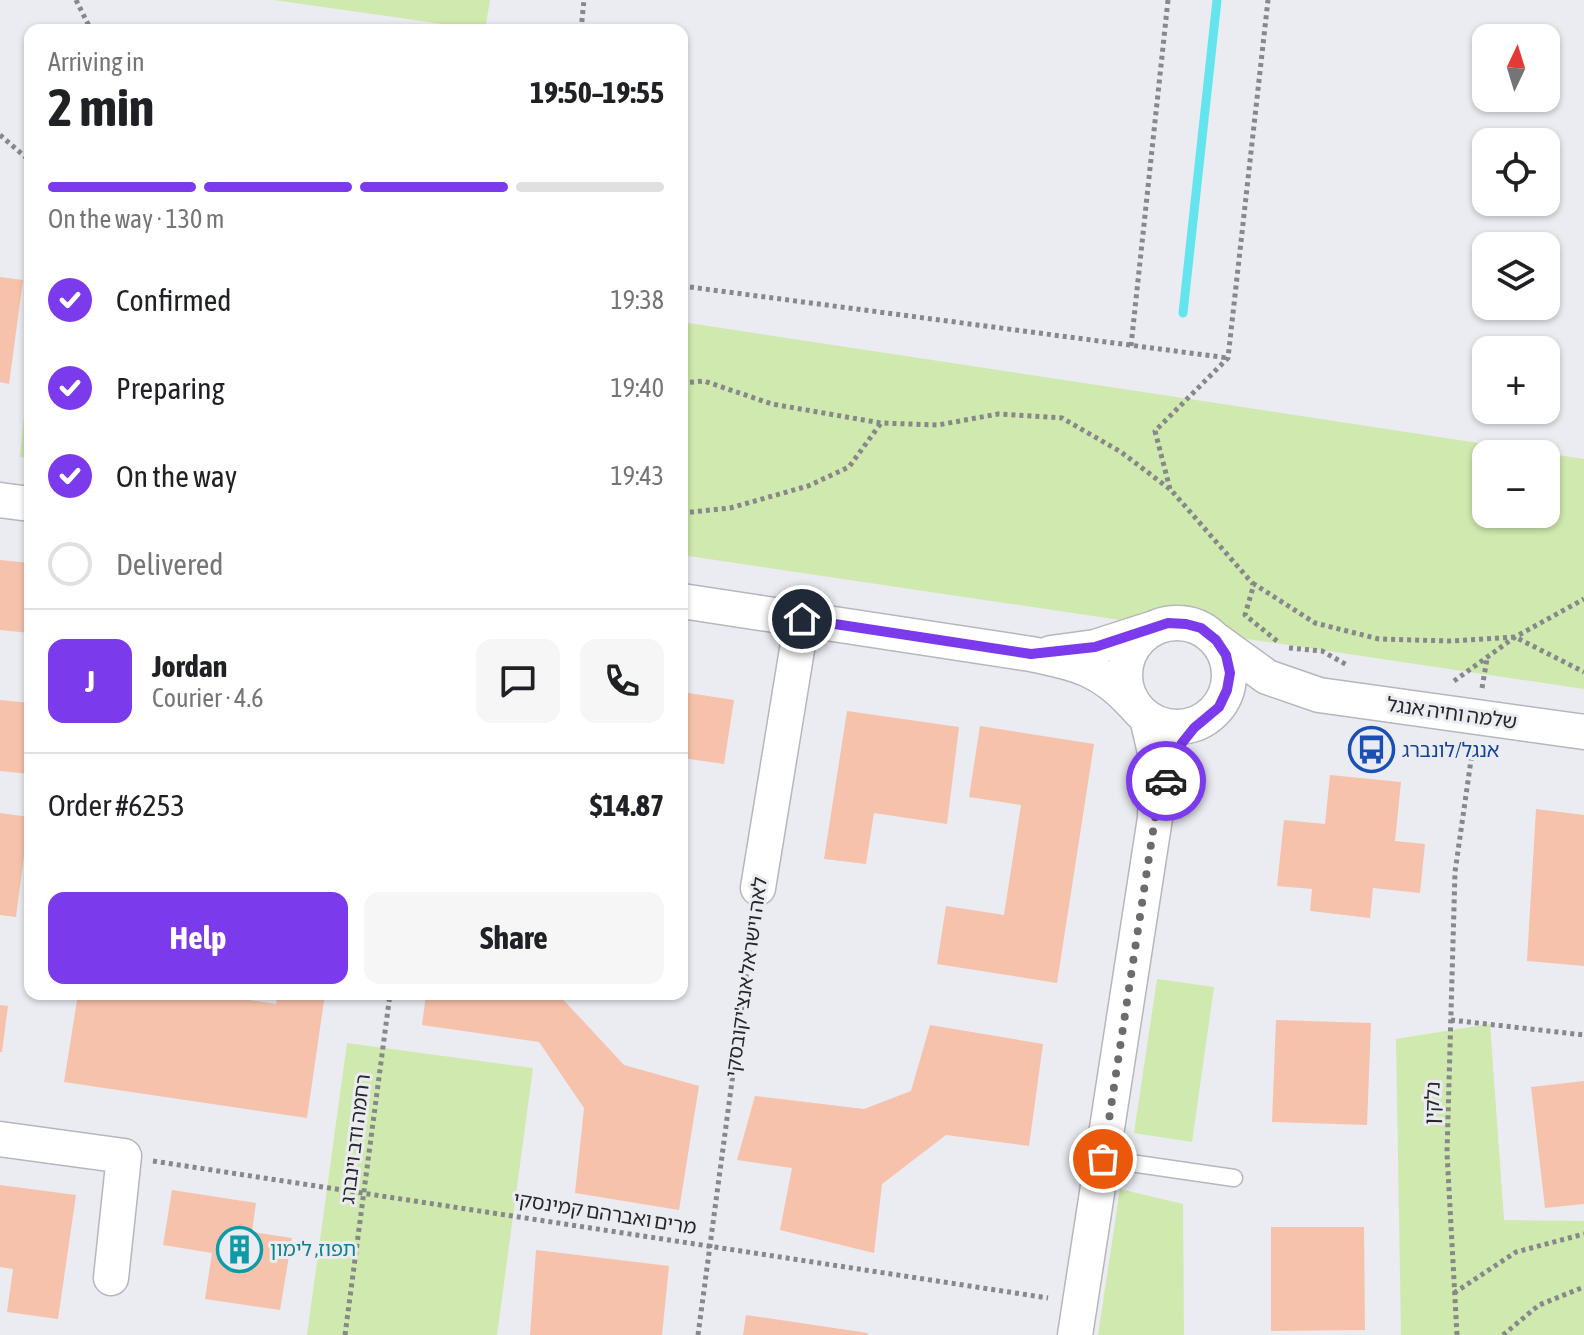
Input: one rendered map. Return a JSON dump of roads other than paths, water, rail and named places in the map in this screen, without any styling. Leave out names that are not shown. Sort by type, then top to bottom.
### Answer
[{"type":"street","points":[[0,500],[24,503]]},
{"type":"street","points":[[688,602],[1070,662],[1115,684],[1140,711],[1173,727],[1191,726],[1213,712]]},
{"type":"street","name":"לאה וישראל אנצ'יקובסקי","points":[[758,888],[802,619]]},
{"type":"street","points":[[1031,654],[1095,647],[1168,623],[1201,628],[1216,640],[1226,655],[1230,673],[1227,690],[1213,712],[1194,728],[1175,756],[1155,818]]},
{"type":"street","points":[[1078,1319],[1155,818],[1157,761],[1140,711],[1126,689],[1125,671],[1128,656],[1137,641],[1151,629]]},
{"type":"street","name":"שלמה וחיה אנגל","points":[[1216,640],[1267,677],[1319,695]]},
{"type":"street","name":"שלמה וחיה אנגל","points":[[1213,712],[1269,696],[1319,695],[1584,732]]},
{"type":"street","points":[[0,1139],[124,1156],[111,1278]]},
{"type":"lane","points":[[1103,1159],[1234,1178]]},
{"type":"waterway","points":[[1183,313],[1217,0]]},
{"type":"place","name":"אנגל/לונברג","points":[[1371,750]]},
{"type":"place","name":"תפוז, לימון","points":[[239,1249]]}]
